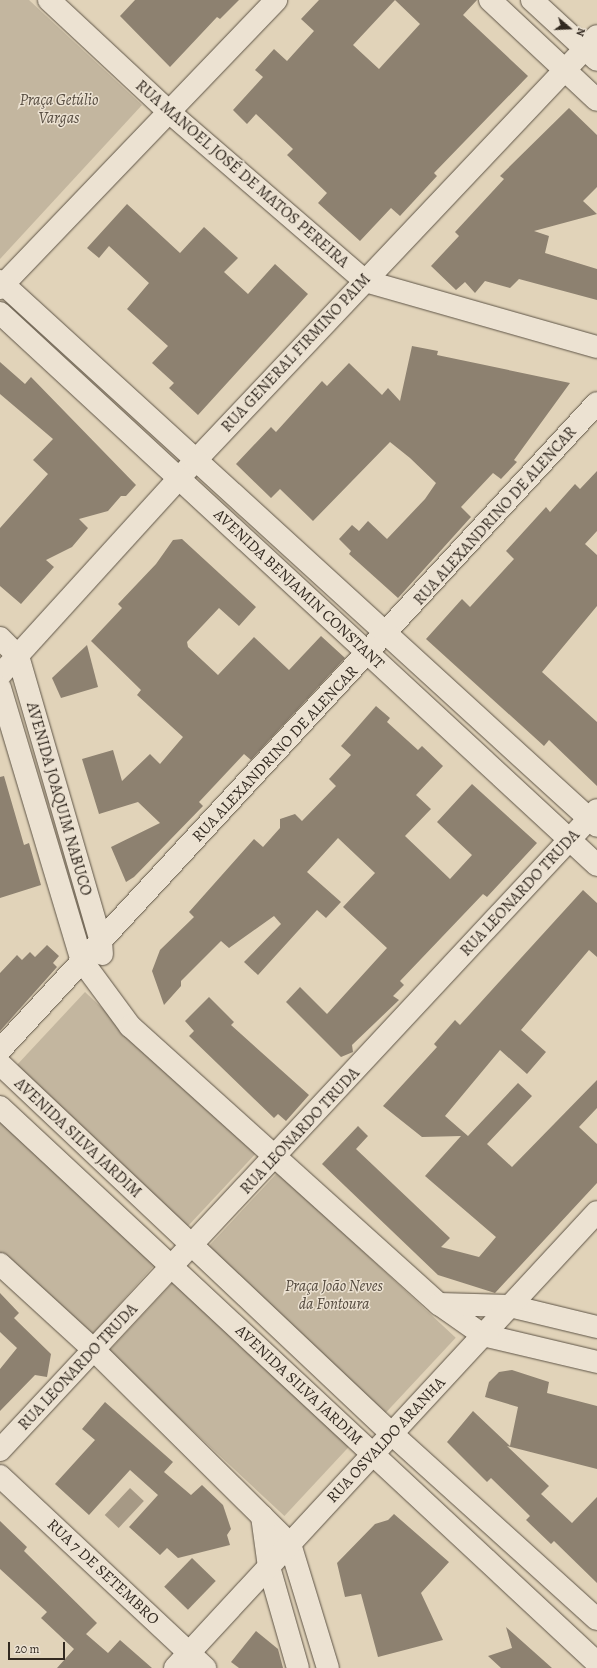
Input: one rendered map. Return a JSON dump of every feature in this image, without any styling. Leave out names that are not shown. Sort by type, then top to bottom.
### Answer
[{"type":"street","name":"RUA MANOEL JOSÉ DE MATOS PEREIRA","points":[[48,0],[168,112],[365,281],[597,347]]},
{"type":"street","points":[[1,284],[276,0]]},
{"type":"street","points":[[490,0],[597,100]]},
{"type":"street","points":[[532,0],[593,48]]},
{"type":"street","name":"RUA GENERAL FIRMINO PAIM","points":[[0,675],[179,478],[365,281],[565,70],[593,48]]},
{"type":"street","name":"AVENIDA BENJAMIN CONSTANT","points":[[1,284],[196,460],[386,635],[594,818]]},
{"type":"street","name":"AVENIDA BENJAMIN CONSTANT","points":[[0,313],[597,865]]},
{"type":"street","name":"RUA ALEXANDRINO DE ALENCAR","points":[[0,1050],[369,654],[597,403]]},
{"type":"street","points":[[0,638],[18,656]]},
{"type":"street","name":"AVENIDA JOAQUIM NABUCO","points":[[18,656],[101,941]]},
{"type":"street","name":"AVENIDA JOAQUIM NABUCO","points":[[0,688],[82,961]]},
{"type":"street","name":"RUA LEONARDO TRUDA","points":[[0,1450],[274,1159],[570,839],[594,818]]},
{"type":"street","points":[[101,941],[103,985]]},
{"type":"street","points":[[82,961],[103,985],[130,1026],[274,1159],[439,1304],[483,1335],[597,1362]]},
{"type":"street","name":"AVENIDA SILVA JARDIM","points":[[0,1064],[392,1434],[597,1619]]},
{"type":"street","name":"AVENIDA SILVA JARDIM","points":[[0,1107],[597,1663]]},
{"type":"street","name":"RUA OSVALDO ARANHA","points":[[182,1660],[374,1455],[597,1212]]},
{"type":"street","points":[[0,1264],[94,1350],[290,1544],[328,1668]]},
{"type":"street","points":[[439,1304],[510,1306],[597,1327]]},
{"type":"street","name":"RUA 7 DE SETEMBRO","points":[[0,1476],[182,1660],[205,1668]]},
{"type":"street","points":[[262,1516],[269,1568],[298,1668]]},
{"type":"green space","name":"Praça Getúlio Vargas","points":[[0,0],[29,0],[142,105],[0,259]]},
{"type":"green space","points":[[85,992],[257,1152],[185,1229],[13,1069]]},
{"type":"green space","points":[[0,1114],[159,1260],[90,1337],[0,1255]]},
{"type":"green space","name":"Praça João Neves da Fontoura","points":[[278,1172],[456,1338],[384,1415],[206,1249]]},
{"type":"green space","points":[[175,1280],[351,1444],[284,1516],[108,1352]]},
{"type":"shaded area","points":[[130,1488],[144,1501],[119,1528],[105,1515]]},
{"type":"building","points":[[135,0],[239,0],[220,19],[217,17],[170,67],[120,16]]},
{"type":"building","points":[[319,0],[395,0],[477,0],[463,15],[528,76],[434,173],[437,176],[400,216],[391,208],[360,241],[318,203],[327,193],[287,155],[293,149],[256,114],[247,124],[233,110],[263,77],[255,70],[274,49],[287,61],[314,31],[301,19]],"holes":[[[395,0],[420,24],[379,69],[353,45]]]},
{"type":"building","points":[[569,108],[597,135],[597,187],[583,201],[597,214],[534,231],[549,236],[545,253],[597,269],[597,300],[519,279],[510,288],[485,281],[475,293],[465,282],[456,290],[431,266],[459,236],[455,232],[504,179],[500,176]]},
{"type":"building","points":[[127,204],[180,253],[204,227],[238,258],[224,272],[248,294],[275,264],[308,294],[198,415],[169,388],[174,383],[152,363],[168,346],[127,309],[149,283],[109,246],[99,258],[87,248]]},
{"type":"building","points":[[412,346],[438,351],[437,355],[570,383],[514,460],[517,462],[501,479],[493,473],[461,507],[471,517],[398,598],[349,554],[351,551],[339,539],[352,525],[359,531],[368,521],[387,539],[425,499],[436,483],[410,458],[390,442],[313,521],[280,489],[271,498],[236,464],[271,427],[276,432],[322,381],[327,386],[349,363],[382,395],[388,388],[400,401]]},
{"type":"building","points":[[0,362],[25,384],[31,377],[136,485],[126,496],[121,496],[108,511],[79,519],[88,528],[72,547],[46,560],[54,567],[21,604],[0,586],[0,528],[48,474],[33,460],[53,439],[0,394]]},
{"type":"building","points":[[597,471],[597,531],[585,544],[597,555],[597,606],[542,672],[597,722],[597,786],[549,740],[544,746],[426,639],[462,599],[470,607],[514,559],[506,551],[546,507],[550,512],[575,484],[580,489]]},
{"type":"building","points":[[182,539],[256,607],[239,626],[219,608],[187,642],[188,647],[218,675],[254,637],[289,670],[321,636],[345,658],[251,760],[244,754],[199,802],[203,806],[134,877],[126,882],[111,847],[160,823],[138,802],[99,814],[82,759],[113,750],[122,781],[150,754],[160,764],[183,737],[137,695],[141,690],[91,641],[122,608],[118,604],[156,564],[173,540]]},
{"type":"building","points":[[87,645],[98,687],[61,698],[52,678]]},
{"type":"building","points":[[376,706],[390,718],[387,722],[418,750],[422,746],[443,766],[416,795],[431,809],[405,836],[450,879],[472,855],[437,822],[472,784],[537,843],[487,897],[483,894],[400,981],[404,985],[393,996],[399,1000],[352,1045],[353,1052],[341,1057],[286,1002],[300,987],[327,1014],[387,948],[343,907],[375,873],[338,838],[307,872],[341,902],[326,918],[317,910],[258,975],[244,962],[281,924],[274,916],[229,948],[221,941],[181,981],[181,986],[164,1005],[152,971],[160,950],[194,917],[189,912],[254,839],[263,847],[280,828],[280,819],[295,814],[302,821],[336,786],[329,779],[351,755],[341,746]]},
{"type":"building","points":[[4,776],[24,845],[29,843],[41,885],[0,898],[0,777]]},
{"type":"building","points":[[583,890],[597,903],[597,957],[589,950],[521,1030],[546,1052],[527,1074],[500,1050],[445,1116],[468,1136],[518,1083],[532,1096],[487,1144],[512,1167],[597,1080],[597,1108],[579,1127],[597,1144],[597,1183],[495,1293],[438,1275],[322,1164],[358,1126],[368,1136],[356,1149],[450,1238],[441,1247],[479,1257],[496,1237],[425,1176],[461,1136],[422,1137],[383,1106],[437,1047],[434,1044],[455,1020],[460,1025]]},
{"type":"building","points":[[47,945],[59,956],[53,963],[57,967],[0,1031],[0,973],[17,955],[22,960],[30,952],[35,957]]},
{"type":"building","points":[[209,997],[234,1022],[231,1025],[309,1095],[286,1121],[278,1114],[274,1118],[189,1036],[194,1031],[185,1021]]},
{"type":"building","points":[[0,1293],[19,1313],[14,1318],[51,1354],[47,1377],[35,1375],[0,1411],[0,1369],[17,1348],[0,1332]]},
{"type":"building","points":[[512,1370],[549,1382],[547,1393],[597,1406],[597,1469],[507,1446],[549,1486],[541,1494],[572,1523],[597,1497],[597,1583],[554,1541],[551,1544],[526,1520],[530,1516],[491,1478],[487,1482],[447,1442],[473,1411],[510,1446],[518,1407],[485,1397],[489,1382],[499,1372]]},
{"type":"building","points":[[105,1402],[173,1462],[164,1472],[191,1495],[202,1485],[223,1505],[231,1529],[227,1535],[230,1545],[178,1558],[167,1548],[160,1555],[129,1527],[158,1495],[130,1470],[89,1515],[55,1484],[95,1440],[82,1429]]},
{"type":"building","points":[[394,1514],[449,1562],[421,1593],[443,1640],[378,1657],[361,1594],[345,1597],[337,1563],[375,1524],[388,1520]]},
{"type":"building","points":[[0,1521],[27,1547],[24,1551],[97,1623],[86,1634],[108,1653],[120,1640],[152,1668],[57,1668],[74,1649],[41,1618],[47,1612],[0,1569]]},
{"type":"building","points":[[192,1558],[216,1581],[188,1610],[164,1587]]},
{"type":"building","points":[[506,1627],[552,1668],[501,1668],[488,1656],[512,1648]]},
{"type":"building","points":[[256,1631],[278,1649],[283,1668],[239,1668],[231,1662]]}]
